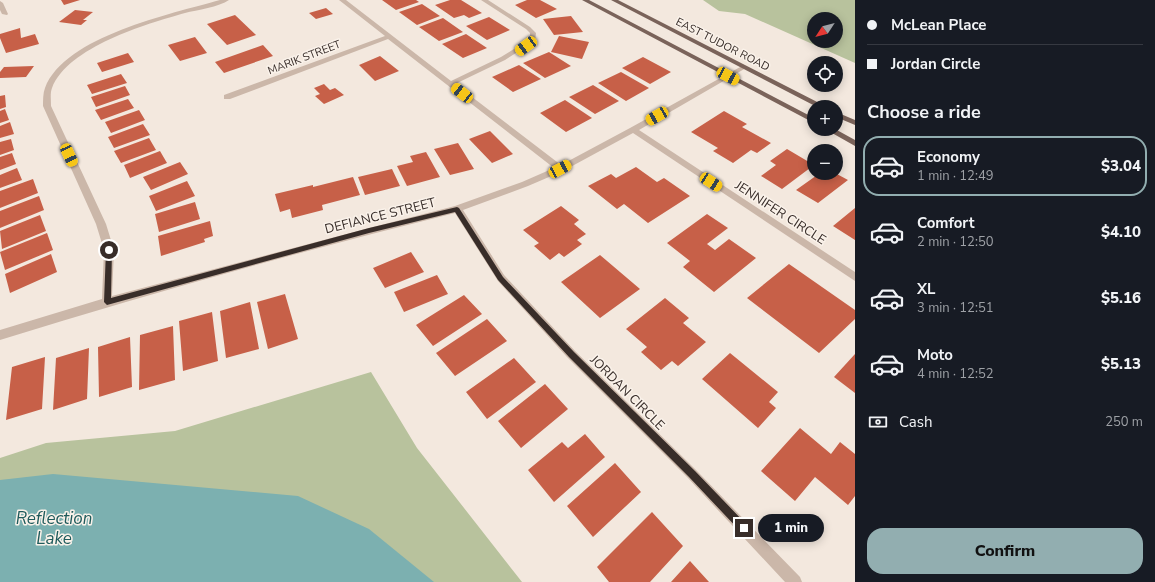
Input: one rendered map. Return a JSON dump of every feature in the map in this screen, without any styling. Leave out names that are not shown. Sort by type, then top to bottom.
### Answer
[{"type":"main road","name":"EAST TUDOR ROAD","points":[[585,0],[807,117]]},
{"type":"main road","name":"EAST TUDOR ROAD","points":[[614,0],[809,100]]},
{"type":"main road","points":[[843,117],[855,123]]},
{"type":"main road","points":[[842,136],[855,143]]},
{"type":"street","points":[[107,302],[109,250],[101,224],[47,106],[48,89],[58,72],[76,55],[103,39],[145,24],[226,0]]},
{"type":"street","points":[[342,0],[560,169]]},
{"type":"street","points":[[450,84],[504,59],[520,50],[533,40],[533,33],[528,28],[484,0]]},
{"type":"street","points":[[0,3],[5,14]]},
{"type":"street","name":"MARIK STREET","points":[[227,98],[388,37]]},
{"type":"street","name":"DEFIANCE STREET","points":[[0,335],[107,302],[369,231],[457,209],[525,184],[560,169],[633,130],[744,67]]},
{"type":"street","name":"JENNIFER CIRCLE","points":[[633,130],[855,277]]},
{"type":"street","name":"JORDAN CIRCLE","points":[[457,209],[500,278],[571,354],[692,474],[795,582]]},
{"type":"green space","points":[[703,0],[855,0],[855,63],[843,58],[843,56],[839,56],[821,48],[843,48],[843,12],[807,12],[807,42],[745,14],[719,11]]},
{"type":"green space","points":[[371,372],[417,448],[522,582],[0,582],[0,458],[46,443],[175,431]]},
{"type":"water","name":"Reflection Lake","points":[[53,474],[298,496],[369,529],[434,582],[0,582],[0,480]]},
{"type":"building","points":[[61,0],[80,0],[64,5]]},
{"type":"building","points":[[382,0],[416,0],[419,2],[396,10]]},
{"type":"building","points":[[450,0],[461,0],[482,13],[469,18],[464,15],[454,18],[435,5]]},
{"type":"building","points":[[527,0],[540,0],[557,9],[536,18],[515,5]]},
{"type":"building","points":[[422,4],[440,16],[417,25],[399,12]]},
{"type":"building","points":[[326,8],[333,14],[316,19],[309,13]]},
{"type":"building","points":[[75,10],[93,12],[83,20],[87,20],[81,25],[59,22]]},
{"type":"building","points":[[235,15],[256,35],[227,45],[207,24]]},
{"type":"building","points":[[571,16],[583,32],[554,35],[543,19]]},
{"type":"building","points":[[489,17],[510,30],[487,40],[466,26]]},
{"type":"building","points":[[443,18],[463,32],[439,41],[419,27]]},
{"type":"building","points":[[20,28],[21,38],[35,34],[39,44],[6,53],[0,38],[0,34]]},
{"type":"building","points":[[466,34],[487,48],[463,58],[442,44]]},
{"type":"building","points":[[559,36],[589,42],[582,59],[551,52]]},
{"type":"building","points":[[195,37],[207,53],[180,61],[168,45]]},
{"type":"building","points":[[263,45],[273,56],[224,73],[215,62]]},
{"type":"building","points":[[549,52],[571,66],[545,78],[523,63]]},
{"type":"building","points":[[128,53],[134,62],[102,72],[97,63]]},
{"type":"building","points":[[380,56],[399,71],[375,81],[359,65]]},
{"type":"building","points":[[643,57],[671,72],[650,84],[622,68]]},
{"type":"building","points":[[519,65],[541,79],[513,92],[492,77]]},
{"type":"building","points":[[34,66],[26,77],[0,78],[0,72],[4,67]]},
{"type":"building","points":[[621,72],[649,88],[626,101],[598,83]]},
{"type":"building","points":[[121,74],[127,83],[92,94],[87,85]]},
{"type":"building","points":[[324,84],[330,90],[335,88],[344,95],[324,104],[315,96],[320,94],[314,88]]},
{"type":"building","points":[[593,85],[619,101],[595,114],[569,97]]},
{"type":"building","points":[[125,86],[130,95],[96,107],[91,97]]},
{"type":"building","points":[[5,95],[6,107],[0,109],[0,96]]},
{"type":"building","points":[[128,99],[134,108],[101,120],[95,110]]},
{"type":"building","points":[[565,100],[592,118],[566,132],[540,113]]},
{"type":"building","points":[[5,109],[9,120],[0,123],[0,111]]},
{"type":"building","points":[[139,110],[145,120],[111,133],[105,122]]},
{"type":"building","points":[[724,111],[747,124],[742,127],[771,143],[757,153],[751,150],[733,163],[713,151],[718,148],[691,132]]},
{"type":"building","points":[[10,122],[14,134],[0,138],[0,126]]},
{"type":"building","points":[[143,124],[150,135],[114,148],[108,137]]},
{"type":"building","points":[[490,131],[513,154],[492,163],[469,139]]},
{"type":"building","points":[[149,138],[156,150],[121,163],[114,151]]},
{"type":"building","points":[[11,139],[14,150],[0,155],[0,142]]},
{"type":"building","points":[[458,143],[474,169],[450,175],[434,149]]},
{"type":"building","points":[[787,149],[807,161],[807,170],[782,189],[761,176],[776,165],[770,161]]},
{"type":"building","points":[[160,151],[167,163],[130,178],[124,165]]},
{"type":"building","points":[[426,152],[440,177],[407,186],[397,166],[413,162],[410,156]]},
{"type":"building","points":[[12,153],[16,164],[0,170],[0,157]]},
{"type":"building","points":[[180,162],[188,174],[151,190],[143,177]]},
{"type":"building","points":[[636,167],[657,182],[664,178],[690,196],[648,223],[624,204],[617,209],[588,186],[611,174],[616,178]]},
{"type":"building","points":[[17,168],[22,180],[0,188],[0,175]]},
{"type":"building","points":[[392,169],[400,186],[365,195],[358,177]]},
{"type":"building","points":[[353,177],[360,195],[322,205],[323,210],[292,218],[290,209],[280,212],[275,194],[313,185],[313,187]]},
{"type":"building","points":[[843,177],[848,180],[818,203],[796,190],[810,180],[843,180]]},
{"type":"building","points":[[33,179],[38,193],[0,208],[0,191]]},
{"type":"building","points":[[187,181],[195,196],[156,211],[149,196]]},
{"type":"building","points":[[39,196],[44,210],[0,228],[0,211]]},
{"type":"building","points":[[195,202],[200,219],[159,232],[155,214]]},
{"type":"building","points":[[561,206],[579,220],[574,224],[586,234],[577,240],[582,244],[564,257],[559,253],[550,260],[534,246],[539,243],[523,230]]},
{"type":"building","points":[[855,208],[855,240],[833,226]]},
{"type":"building","points":[[707,214],[728,228],[707,244],[715,250],[729,239],[756,258],[714,292],[683,267],[690,261],[667,243]]},
{"type":"building","points":[[40,215],[46,231],[2,249],[0,231]]},
{"type":"building","points":[[210,221],[213,236],[204,239],[205,242],[161,256],[158,236]]},
{"type":"building","points":[[47,233],[53,250],[5,270],[0,252]]},
{"type":"building","points":[[411,252],[424,272],[385,288],[373,268]]},
{"type":"building","points":[[51,254],[57,272],[10,293],[5,274]]},
{"type":"building","points":[[600,255],[640,289],[600,318],[561,282]]},
{"type":"building","points":[[789,264],[855,310],[855,319],[819,353],[747,298]]},
{"type":"building","points":[[437,275],[448,294],[404,312],[394,292]]},
{"type":"building","points":[[285,294],[298,339],[268,349],[257,302]]},
{"type":"building","points":[[464,295],[482,314],[433,346],[416,325]]},
{"type":"building","points":[[665,298],[689,318],[683,323],[706,342],[678,366],[672,361],[661,370],[641,352],[647,347],[626,329]]},
{"type":"building","points":[[250,302],[259,349],[226,358],[220,311]]},
{"type":"building","points":[[212,312],[218,361],[183,371],[179,321]]},
{"type":"building","points":[[487,319],[507,341],[455,376],[436,353]]},
{"type":"building","points":[[173,326],[175,380],[139,390],[140,335]]},
{"type":"building","points":[[130,337],[132,387],[99,397],[98,347]]},
{"type":"building","points":[[89,348],[87,399],[53,410],[56,358]]},
{"type":"building","points":[[730,353],[778,392],[769,402],[776,408],[758,428],[702,379]]},
{"type":"building","points":[[855,354],[855,393],[834,377]]},
{"type":"building","points":[[45,357],[42,409],[6,420],[12,367]]},
{"type":"building","points":[[514,358],[536,382],[487,419],[466,392]]},
{"type":"building","points":[[545,384],[568,409],[521,448],[498,421]]},
{"type":"building","points":[[800,428],[831,454],[840,442],[855,454],[855,496],[848,505],[815,477],[795,501],[761,471]]},
{"type":"building","points":[[585,434],[605,457],[554,502],[528,470],[562,442],[568,448]]},
{"type":"building","points":[[615,463],[641,492],[593,537],[567,506]]},
{"type":"building","points":[[652,512],[683,546],[650,582],[609,582],[597,567]]},
{"type":"building","points":[[690,561],[709,582],[671,582]]},
{"type":"route","points":[[109,250],[107,302],[369,231],[457,209],[500,278],[571,354],[744,528]]}]
